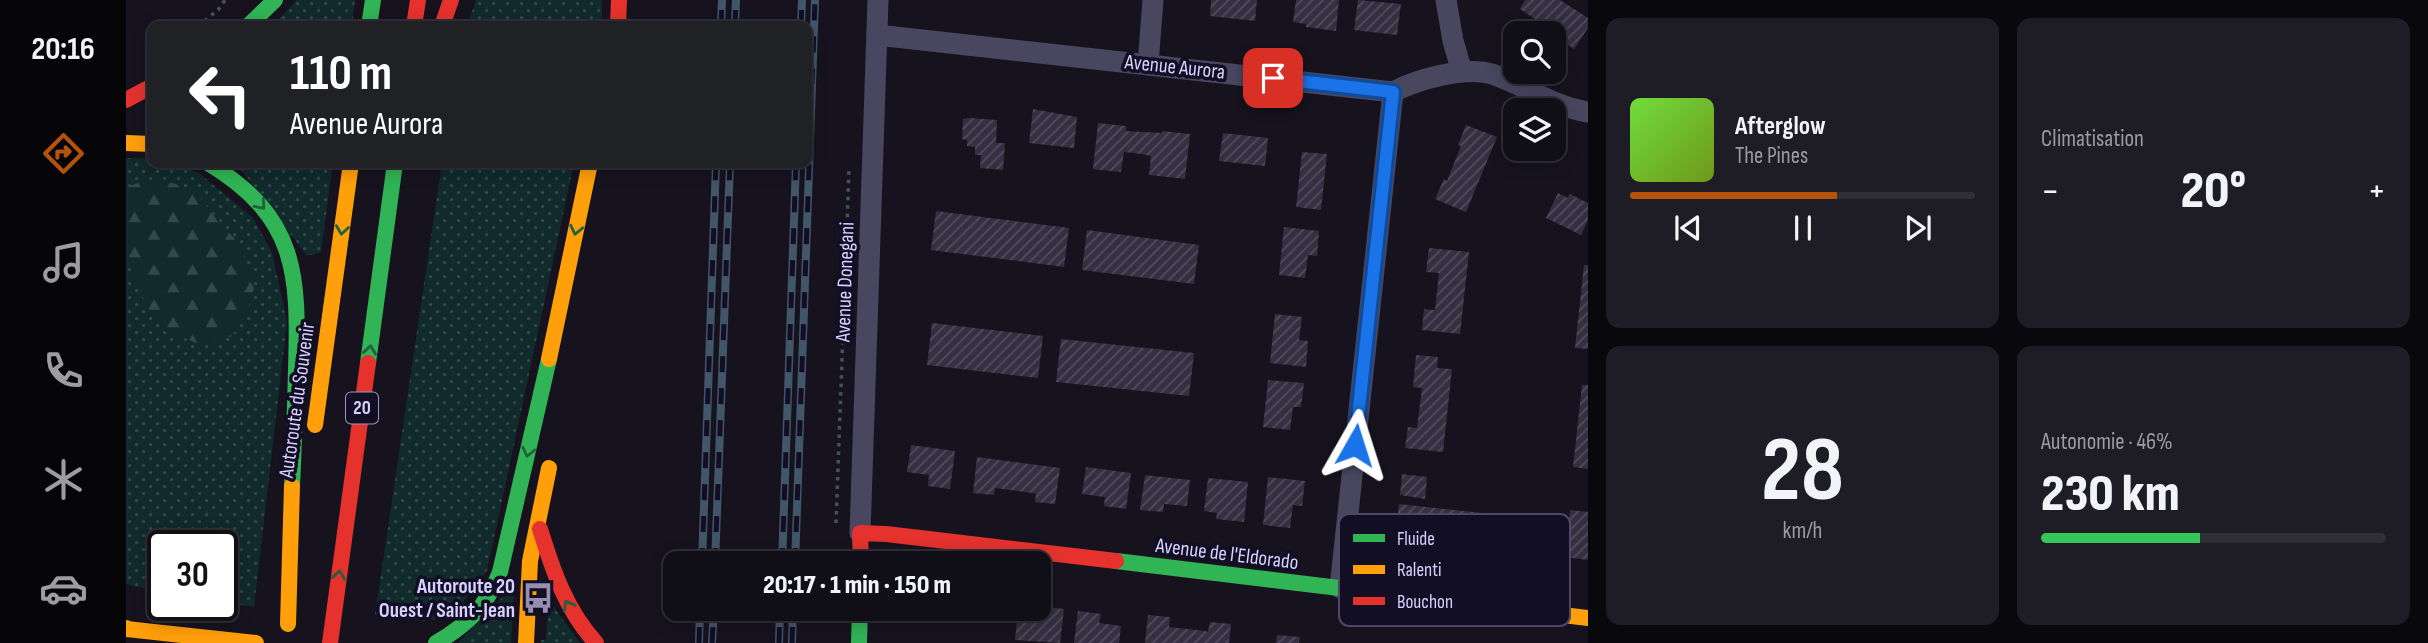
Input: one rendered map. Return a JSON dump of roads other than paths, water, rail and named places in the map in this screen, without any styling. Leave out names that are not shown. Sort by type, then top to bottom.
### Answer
[{"type":"main road","points":[[253,21],[275,0]]},
{"type":"main road","points":[[370,21],[373,0]]},
{"type":"main road","points":[[415,21],[418,0]]},
{"type":"main road","points":[[444,21],[450,0]]},
{"type":"main road","points":[[618,21],[619,0]]},
{"type":"main road","points":[[126,100],[147,89]]},
{"type":"main road","points":[[126,143],[147,145]]},
{"type":"main road","points":[[215,168],[242,186],[268,213],[286,247],[296,282],[298,307],[288,624]]},
{"type":"main road","name":"Autoroute du Souvenir","points":[[314,434],[350,168]]},
{"type":"main road","name":"20","points":[[330,643],[395,168]]},
{"type":"main road","points":[[436,643],[464,626],[482,608],[500,572],[540,401],[589,168]]},
{"type":"main road","points":[[526,643],[530,561],[551,457]]},
{"type":"main road","name":"Autoroute du Souvenir","points":[[285,643],[308,475]]},
{"type":"main road","points":[[539,524],[562,593],[582,627],[596,643]]},
{"type":"main road","name":"Avenue Donegani","points":[[860,533],[861,551]]},
{"type":"main road","name":"Avenue de l'Eldorado","points":[[860,533],[893,534],[1339,588]]},
{"type":"main road","name":"Avenue de l'Eldorado","points":[[1570,616],[1588,618]]},
{"type":"main road","points":[[859,643],[860,621]]},
{"type":"main road","points":[[126,628],[256,643]]},
{"type":"street","name":"Avenue Donegani","points":[[860,533],[878,0]]},
{"type":"street","points":[[1148,64],[1153,0]]},
{"type":"street","points":[[1446,0],[1462,72]]},
{"type":"street","name":"Avenue Aurora","points":[[877,35],[1393,92],[1411,83],[1477,71],[1494,75],[1543,98],[1588,112]]},
{"type":"street","points":[[1348,514],[1393,92]]},
{"type":"railway","points":[[721,21],[722,0]]},
{"type":"railway","points":[[735,21],[736,0]]},
{"type":"railway","points":[[801,21],[802,0]]},
{"type":"railway","points":[[812,85],[815,0]]},
{"type":"railway","points":[[702,551],[716,168]]},
{"type":"railway","points":[[715,551],[730,168]]},
{"type":"railway","points":[[782,551],[796,168]]},
{"type":"railway","points":[[795,551],[809,168]]},
{"type":"railway","points":[[699,643],[700,621]]},
{"type":"railway","points":[[712,643],[713,621]]},
{"type":"railway","points":[[779,643],[780,621]]},
{"type":"railway","points":[[792,643],[793,621]]},
{"type":"place","name":"Autoroute 20 Ouest / Saint-Jean","points":[[538,598]]}]
